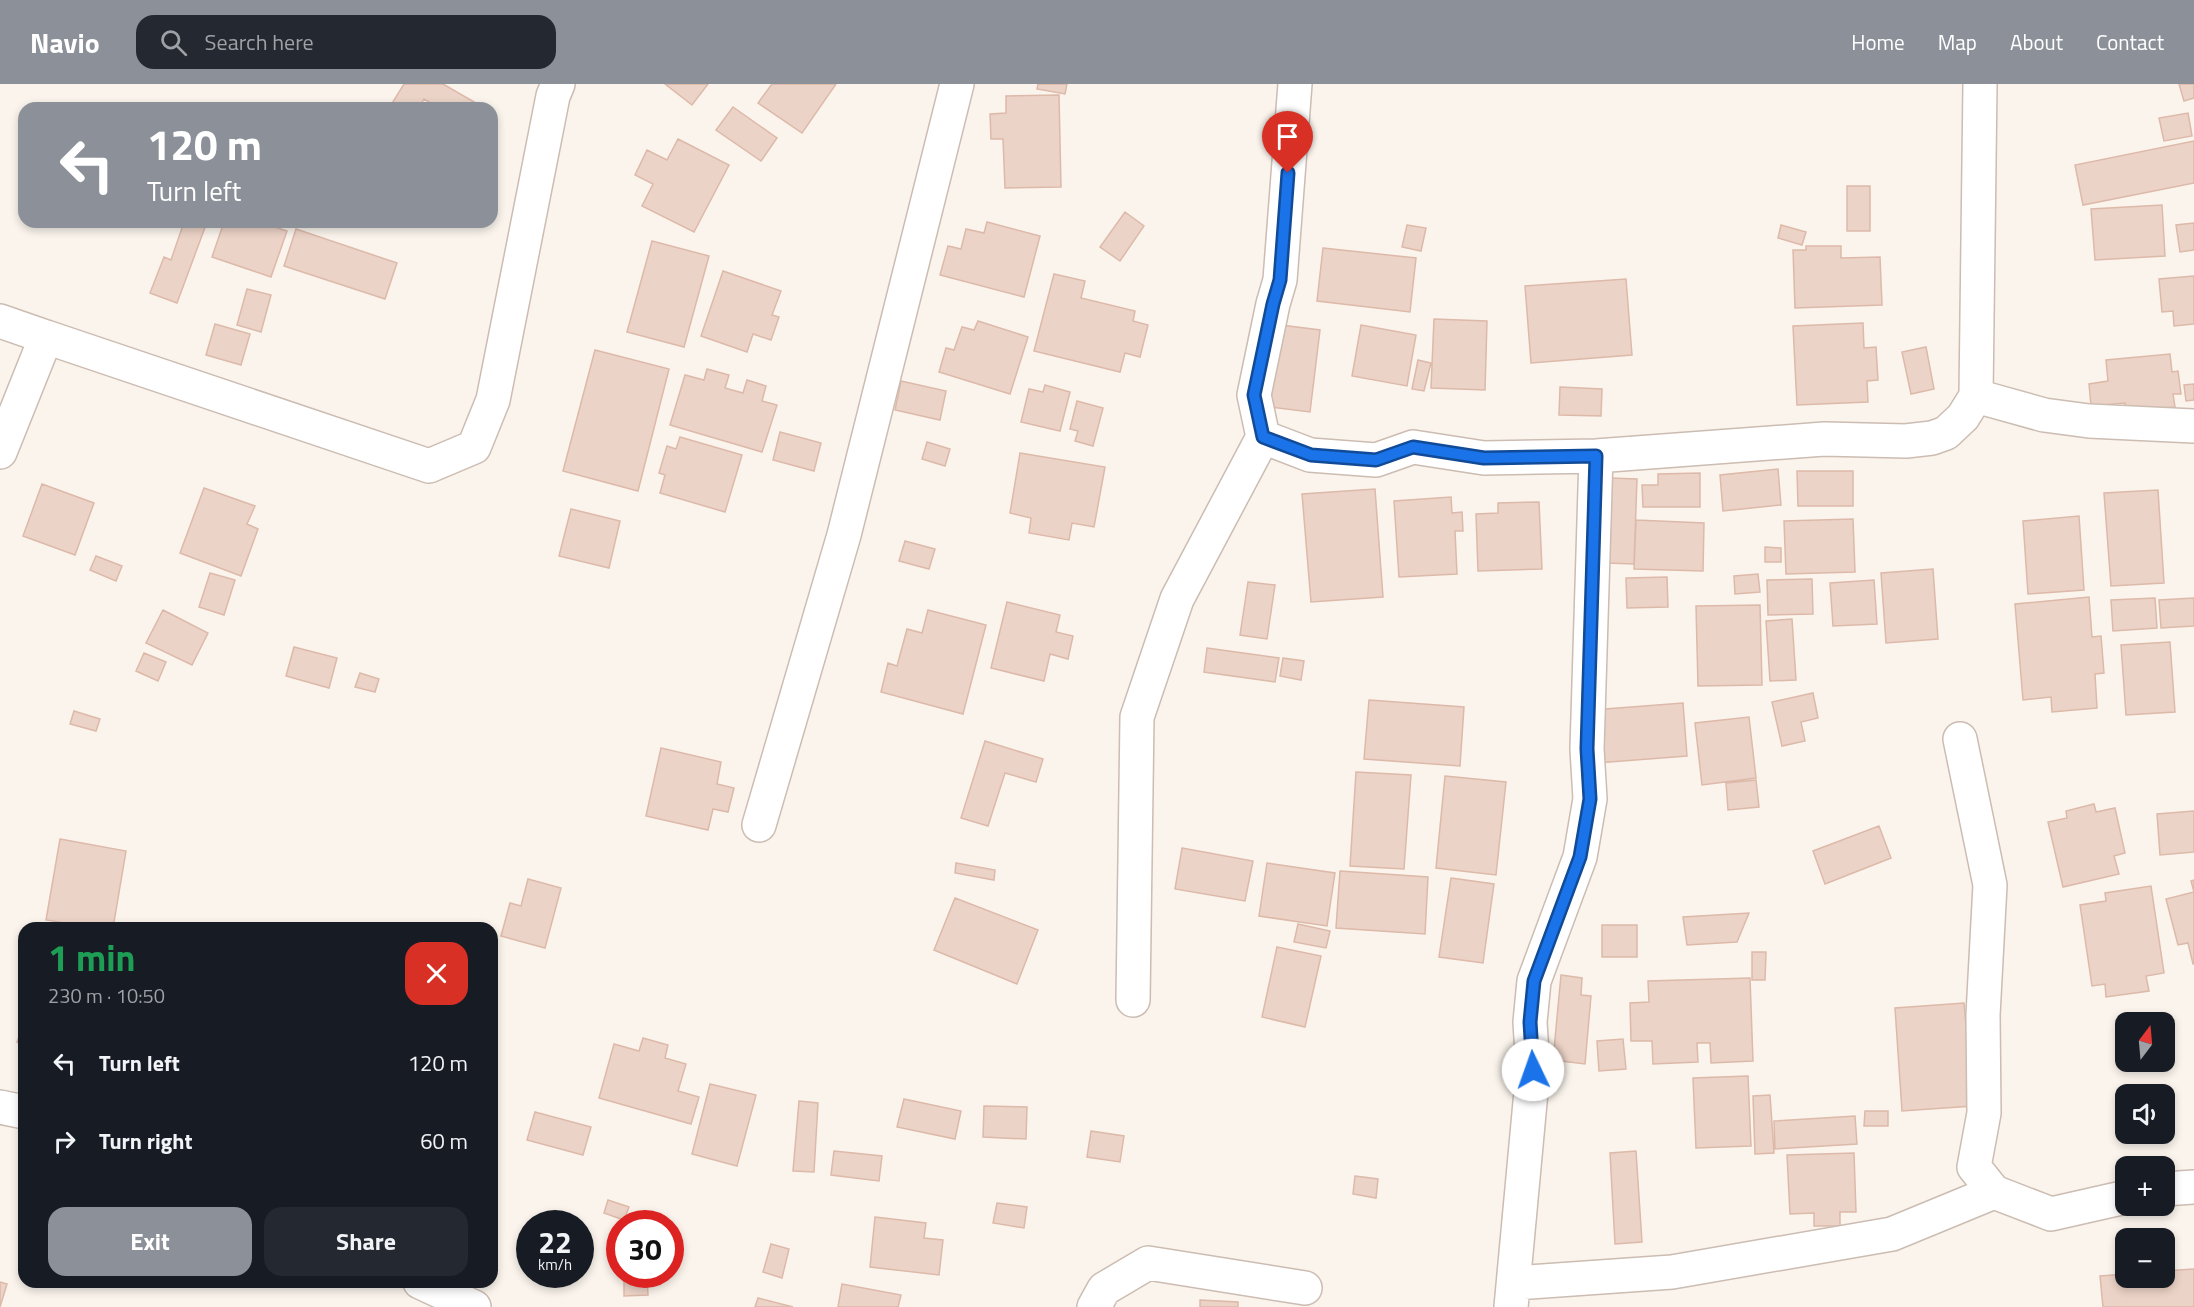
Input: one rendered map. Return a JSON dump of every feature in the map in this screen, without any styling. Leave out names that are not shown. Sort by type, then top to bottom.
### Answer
[{"type":"street","points":[[0,321],[429,466],[474,447],[493,400],[553,96],[558,84]]},
{"type":"street","points":[[759,825],[844,535],[957,84]]},
{"type":"street","points":[[1132,1000],[1137,717],[1177,599],[1263,437],[1254,395],[1280,280],[1295,84]]},
{"type":"street","points":[[1263,437],[1311,455],[1376,460],[1413,447],[1484,458],[1596,456],[1824,439],[1906,441],[1932,438],[1946,433],[1963,417],[1976,396],[1980,84]]},
{"type":"street","points":[[0,453],[46,337]]},
{"type":"street","points":[[1976,396],[2044,415],[2089,421],[2194,426]]},
{"type":"street","points":[[1596,456],[1587,749],[1590,799],[1580,857],[1534,981],[1530,1022],[1533,1070],[1513,1295],[1672,1272],[1892,1234],[1994,1192]]},
{"type":"street","points":[[1960,739],[1990,885],[1983,1015],[1984,1113],[1974,1167],[1994,1192],[2051,1214],[2115,1199]]},
{"type":"street","points":[[0,1107],[18,1111]]},
{"type":"street","points":[[2175,1188],[2194,1187]]},
{"type":"street","points":[[1094,1307],[1104,1289],[1148,1263],[1305,1288]]},
{"type":"street","points":[[433,1288],[474,1307]]},
{"type":"building","points":[[404,84],[443,84],[474,102],[429,102],[424,99],[422,102],[393,102]]},
{"type":"building","points":[[665,84],[708,84],[692,105]]},
{"type":"building","points":[[772,84],[836,84],[802,133],[758,103]]},
{"type":"building","points":[[1038,84],[1067,84],[1065,94],[1037,89]]},
{"type":"building","points":[[2179,84],[2194,84],[2194,98],[2184,101]]},
{"type":"building","points":[[1059,95],[1061,187],[1005,188],[1003,139],[991,139],[990,114],[1006,113],[1006,96]]},
{"type":"building","points":[[733,107],[777,138],[761,161],[716,130]]},
{"type":"building","points":[[2188,113],[2192,136],[2164,141],[2159,118]]},
{"type":"building","points":[[678,139],[729,165],[694,232],[642,206],[653,184],[635,175],[647,150],[667,160]]},
{"type":"building","points":[[2194,141],[2194,183],[2083,205],[2075,165]]},
{"type":"building","points":[[1847,186],[1870,186],[1870,231],[1847,231]]},
{"type":"building","points":[[2162,205],[2165,256],[2095,260],[2091,209]]},
{"type":"building","points":[[1125,212],[1144,226],[1120,261],[1100,247]]},
{"type":"building","points":[[987,222],[1040,236],[1024,297],[940,275],[948,246],[961,249],[966,229],[984,233]]},
{"type":"building","points":[[2194,223],[2194,250],[2180,252],[2176,225]]},
{"type":"building","points":[[1407,225],[1426,228],[1421,251],[1402,247]]},
{"type":"building","points":[[1781,225],[1806,232],[1802,245],[1778,238]]},
{"type":"building","points":[[182,228],[205,228],[177,303],[150,293],[164,257],[171,260]]},
{"type":"building","points":[[222,228],[278,228],[287,231],[271,277],[212,257]]},
{"type":"building","points":[[296,229],[397,263],[385,299],[284,266]]},
{"type":"building","points":[[652,241],[709,256],[684,347],[627,332]]},
{"type":"building","points":[[1806,246],[1841,246],[1841,258],[1880,257],[1882,305],[1795,308],[1793,250],[1806,250]]},
{"type":"building","points":[[1323,248],[1416,258],[1410,312],[1317,301]]},
{"type":"building","points":[[723,271],[781,291],[772,315],[779,317],[771,340],[753,334],[747,352],[701,336]]},
{"type":"building","points":[[1054,274],[1085,281],[1081,298],[1135,311],[1133,321],[1148,325],[1140,357],[1125,353],[1120,372],[1034,351]]},
{"type":"building","points":[[2194,276],[2194,324],[2174,326],[2173,311],[2162,312],[2159,279]]},
{"type":"building","points":[[1626,279],[1632,355],[1531,363],[1525,286]]},
{"type":"building","points":[[247,289],[271,295],[261,332],[237,325]]},
{"type":"building","points":[[1434,319],[1487,321],[1485,390],[1431,388]]},
{"type":"building","points":[[978,321],[1028,337],[1010,394],[939,372],[946,348],[954,350],[962,327],[974,330]]},
{"type":"building","points":[[1863,323],[1864,348],[1876,347],[1878,380],[1867,381],[1868,402],[1797,405],[1793,326]]},
{"type":"building","points":[[215,324],[250,334],[241,365],[206,355]]},
{"type":"building","points":[[1273,324],[1320,330],[1310,412],[1263,406]]},
{"type":"building","points":[[1361,325],[1416,335],[1407,386],[1352,376]]},
{"type":"building","points":[[1926,347],[1934,389],[1911,394],[1902,352]]},
{"type":"building","points":[[595,350],[669,369],[638,491],[563,471]]},
{"type":"building","points":[[2170,354],[2172,372],[2178,371],[2181,394],[2173,394],[2175,407],[2126,411],[2125,403],[2091,406],[2089,384],[2108,381],[2106,360]]},
{"type":"building","points":[[1418,360],[1431,363],[1424,391],[1412,389]]},
{"type":"building","points":[[707,369],[729,375],[725,388],[743,393],[747,380],[766,386],[762,401],[777,405],[762,452],[670,425],[685,375],[704,380]]},
{"type":"building","points":[[901,381],[946,391],[940,420],[895,410]]},
{"type":"building","points":[[2194,384],[2194,400],[2186,401],[2184,385]]},
{"type":"building","points":[[1045,385],[1070,392],[1060,431],[1021,422],[1029,389],[1043,392]]},
{"type":"building","points":[[1560,387],[1602,389],[1601,416],[1559,415]]},
{"type":"building","points":[[1077,401],[1103,408],[1093,446],[1075,441],[1078,431],[1070,429]]},
{"type":"building","points":[[780,432],[821,443],[814,471],[773,460]]},
{"type":"building","points":[[680,437],[742,455],[725,512],[660,493],[665,475],[659,473],[667,446],[676,449]]},
{"type":"building","points":[[927,442],[950,449],[945,466],[922,459]]},
{"type":"building","points":[[1020,453],[1105,467],[1094,527],[1072,523],[1069,540],[1029,533],[1031,518],[1010,513]]},
{"type":"building","points":[[1778,469],[1781,505],[1723,511],[1720,475]]},
{"type":"building","points":[[1797,471],[1853,471],[1853,506],[1798,506]]},
{"type":"building","points":[[1700,473],[1700,507],[1643,507],[1642,485],[1658,485],[1658,474]]},
{"type":"building","points":[[1610,478],[1637,479],[1634,564],[1607,563]]},
{"type":"building","points":[[42,484],[94,503],[75,555],[23,536]]},
{"type":"building","points":[[204,488],[255,506],[247,524],[258,529],[241,576],[180,553]]},
{"type":"building","points":[[1375,489],[1383,597],[1311,602],[1302,494]]},
{"type":"building","points":[[2158,490],[2164,583],[2111,586],[2104,493]]},
{"type":"building","points":[[1451,497],[1452,513],[1462,512],[1463,531],[1455,531],[1457,574],[1399,577],[1394,501]]},
{"type":"building","points":[[1539,502],[1542,569],[1478,571],[1476,514],[1498,513],[1498,503]]},
{"type":"building","points":[[571,509],[620,521],[609,568],[559,556]]},
{"type":"building","points":[[2079,516],[2084,590],[2028,594],[2023,521]]},
{"type":"building","points":[[1853,519],[1855,572],[1786,574],[1784,521]]},
{"type":"building","points":[[1636,520],[1704,523],[1703,571],[1634,569]]},
{"type":"building","points":[[905,541],[935,549],[929,569],[899,561]]},
{"type":"building","points":[[1765,547],[1781,548],[1781,562],[1765,562]]},
{"type":"building","points":[[96,556],[122,566],[116,581],[90,570]]},
{"type":"building","points":[[1933,569],[1938,639],[1886,643],[1881,573]]},
{"type":"building","points":[[210,573],[235,580],[224,615],[199,607]]},
{"type":"building","points":[[1758,574],[1760,592],[1735,594],[1734,576]]},
{"type":"building","points":[[1667,577],[1668,607],[1627,608],[1626,578]]},
{"type":"building","points":[[1812,579],[1813,614],[1768,615],[1767,580]]},
{"type":"building","points":[[1874,580],[1877,624],[1833,626],[1830,583]]},
{"type":"building","points":[[1248,582],[1275,585],[1267,639],[1240,635]]},
{"type":"building","points":[[2089,597],[2092,637],[2101,636],[2104,673],[2095,674],[2097,708],[2052,712],[2051,697],[2023,700],[2015,604]]},
{"type":"building","points":[[2155,598],[2157,628],[2113,631],[2111,600]]},
{"type":"building","points":[[2194,598],[2194,626],[2161,628],[2159,600]]},
{"type":"building","points":[[1007,602],[1060,615],[1056,632],[1073,636],[1068,659],[1050,654],[1044,681],[991,668]]},
{"type":"building","points":[[1760,605],[1762,685],[1698,686],[1696,606]]},
{"type":"building","points":[[163,610],[208,633],[192,665],[146,643]]},
{"type":"building","points":[[928,610],[986,625],[963,714],[881,692],[888,663],[897,666],[907,629],[922,633]]},
{"type":"building","points":[[1792,619],[1796,680],[1770,681],[1766,621]]},
{"type":"building","points":[[2170,642],[2175,712],[2126,715],[2121,645]]},
{"type":"building","points":[[294,647],[337,658],[329,688],[286,676]]},
{"type":"building","points":[[1207,648],[1279,658],[1275,682],[1204,672]]},
{"type":"building","points":[[144,653],[166,662],[158,681],[136,671]]},
{"type":"building","points":[[1283,658],[1304,661],[1301,680],[1280,676]]},
{"type":"building","points":[[360,673],[379,679],[375,692],[355,687]]},
{"type":"building","points":[[1813,693],[1818,718],[1801,722],[1805,741],[1782,746],[1772,702]]},
{"type":"building","points":[[1369,700],[1464,707],[1460,766],[1364,759]]},
{"type":"building","points":[[1683,703],[1687,756],[1597,763],[1592,710]]},
{"type":"building","points":[[74,711],[100,719],[96,731],[70,724]]},
{"type":"building","points":[[1749,717],[1756,778],[1702,785],[1695,723]]},
{"type":"building","points":[[985,741],[1043,759],[1036,782],[1005,773],[988,826],[961,818]]},
{"type":"building","points":[[661,748],[721,762],[717,784],[734,788],[728,812],[713,809],[708,830],[646,816]]},
{"type":"building","points":[[1356,772],[1411,775],[1404,869],[1350,866]]},
{"type":"building","points":[[1445,776],[1506,782],[1496,875],[1436,868]]},
{"type":"building","points":[[1756,780],[1759,807],[1728,810],[1726,783]]},
{"type":"building","points":[[2094,804],[2096,812],[2115,808],[2125,853],[2114,856],[2119,874],[2063,887],[2048,822],[2067,818],[2066,811]]},
{"type":"building","points":[[2194,811],[2194,852],[2160,855],[2157,814]]},
{"type":"building","points":[[1879,826],[1891,858],[1825,884],[1813,851]]},
{"type":"building","points":[[60,839],[126,851],[114,922],[46,920]]},
{"type":"building","points":[[1182,848],[1253,861],[1245,901],[1175,889]]},
{"type":"building","points":[[956,863],[995,870],[994,880],[955,873]]},
{"type":"building","points":[[1267,863],[1335,873],[1327,926],[1259,916]]},
{"type":"building","points":[[1340,871],[1428,877],[1425,934],[1336,928]]},
{"type":"building","points":[[1451,878],[1494,884],[1483,963],[1439,957]]},
{"type":"building","points":[[528,879],[561,888],[545,948],[501,936],[510,903],[521,906]]},
{"type":"building","points":[[2151,886],[2164,973],[2146,976],[2149,991],[2106,997],[2105,984],[2092,986],[2080,905],[2106,901],[2105,893]]},
{"type":"building","points":[[2194,892],[2193,964],[2188,943],[2178,945],[2166,899]]},
{"type":"building","points":[[955,898],[1038,930],[1017,984],[934,950]]},
{"type":"building","points":[[1749,913],[1737,942],[1687,945],[1683,917]]},
{"type":"building","points":[[1298,924],[1330,931],[1326,948],[1294,942]]},
{"type":"building","points":[[1602,925],[1637,925],[1637,957],[1602,957]]},
{"type":"building","points":[[1277,947],[1321,956],[1305,1027],[1262,1017]]},
{"type":"building","points":[[1752,952],[1766,952],[1765,980],[1752,980]]},
{"type":"building","points":[[1561,975],[1582,978],[1581,995],[1591,996],[1585,1064],[1553,1060]]},
{"type":"building","points":[[1750,978],[1753,1061],[1711,1063],[1710,1043],[1697,1043],[1698,1062],[1653,1064],[1652,1041],[1631,1041],[1630,1003],[1649,1002],[1648,981]]},
{"type":"building","points":[[1964,1003],[1973,1106],[1902,1111],[1895,1008]]},
{"type":"building","points":[[643,1038],[668,1045],[665,1058],[686,1064],[678,1091],[699,1097],[691,1124],[599,1098],[614,1044],[639,1051]]},
{"type":"building","points":[[1623,1039],[1626,1069],[1599,1071],[1597,1041]]},
{"type":"building","points":[[1748,1076],[1751,1146],[1696,1148],[1693,1078]]},
{"type":"building","points":[[710,1084],[756,1095],[737,1166],[692,1154]]},
{"type":"building","points":[[1770,1095],[1774,1153],[1755,1154],[1753,1096]]},
{"type":"building","points":[[904,1099],[961,1111],[955,1139],[897,1127]]},
{"type":"building","points":[[799,1101],[818,1103],[814,1172],[793,1171]]},
{"type":"building","points":[[984,1106],[1027,1107],[1026,1139],[983,1137]]},
{"type":"building","points":[[1865,1111],[1888,1111],[1888,1126],[1864,1126]]},
{"type":"building","points":[[535,1112],[591,1127],[583,1155],[527,1140]]},
{"type":"building","points":[[1855,1116],[1857,1144],[1775,1149],[1774,1121]]},
{"type":"building","points":[[1091,1131],[1124,1136],[1120,1162],[1087,1157]]},
{"type":"building","points":[[834,1151],[882,1156],[879,1181],[831,1175]]},
{"type":"building","points":[[1636,1151],[1642,1242],[1615,1244],[1610,1153]]},
{"type":"building","points":[[1854,1153],[1856,1212],[1840,1212],[1840,1226],[1814,1226],[1814,1213],[1790,1214],[1787,1155]]},
{"type":"building","points":[[1355,1176],[1378,1179],[1376,1198],[1353,1194]]},
{"type":"building","points":[[608,1200],[629,1207],[628,1210],[606,1210],[606,1214],[604,1213]]},
{"type":"building","points":[[997,1203],[1027,1207],[1024,1228],[993,1223]]},
{"type":"building","points":[[875,1217],[926,1223],[924,1238],[943,1240],[939,1275],[870,1267]]},
{"type":"building","points":[[771,1244],[789,1249],[782,1278],[763,1272]]},
{"type":"building","points":[[2194,1269],[2194,1307],[2103,1307],[2100,1276],[2115,1275],[2115,1288],[2175,1288],[2175,1270]]},
{"type":"building","points":[[0,1282],[7,1284],[0,1307]]},
{"type":"building","points":[[842,1284],[901,1295],[898,1307],[838,1307]]},
{"type":"building","points":[[624,1288],[648,1288],[648,1295],[624,1296]]},
{"type":"building","points":[[758,1298],[793,1307],[755,1307]]},
{"type":"building","points":[[1200,1300],[1238,1302],[1238,1307],[1200,1307]]},
{"type":"route","points":[[1288,173],[1280,280],[1254,395],[1263,437],[1311,455],[1376,460],[1413,447],[1484,458],[1596,456],[1587,749],[1590,799],[1580,857],[1534,981],[1530,1022],[1533,1070]]}]
